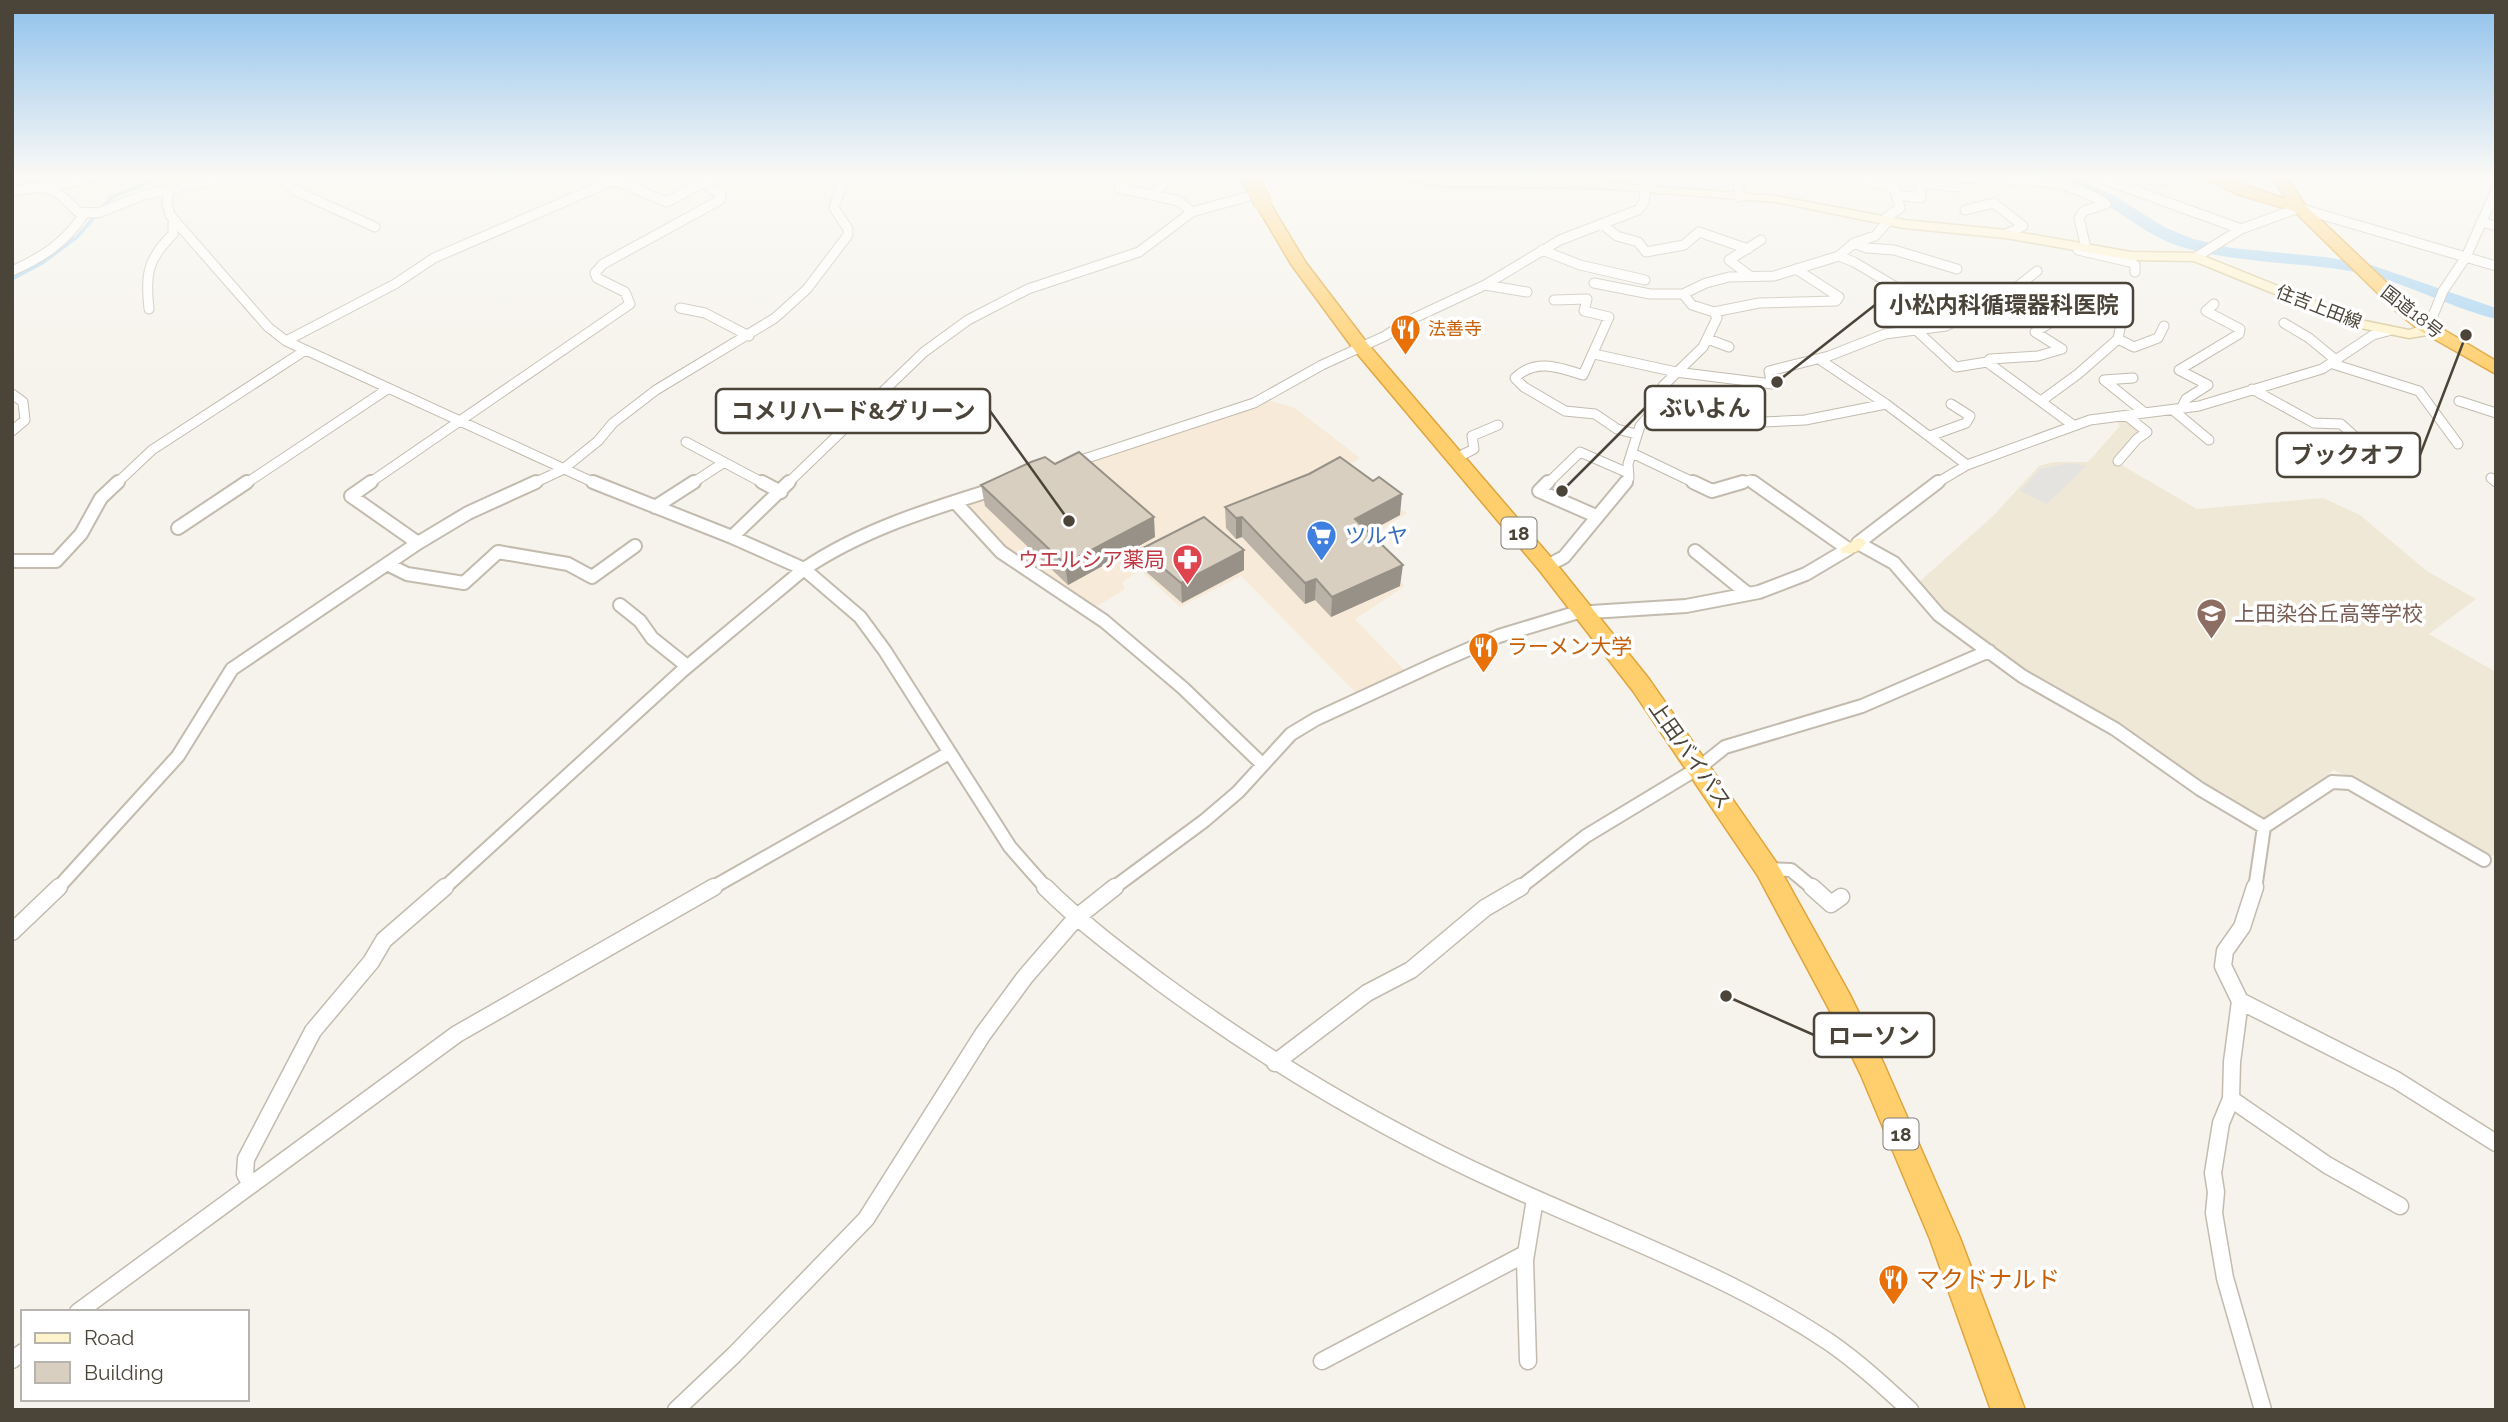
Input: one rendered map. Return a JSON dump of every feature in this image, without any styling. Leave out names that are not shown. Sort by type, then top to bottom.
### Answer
[{"type":"highway","name":"上田バイパス","points":[[1285,241],[1361,347],[1584,611],[1700,767],[1767,869],[1839,1001],[1888,1105],[1945,1238],[2008,1410]]},
{"type":"highway","points":[[2332,241],[2349,258]]},
{"type":"highway","name":"国道18号","points":[[2349,258],[2428,328],[2496,369]]},
{"type":"main road","name":"住吉上田線","points":[[2048,241],[2143,258],[2201,254],[2329,313],[2388,331],[2409,334],[2428,328]]},
{"type":"street","points":[[12,271],[65,241]]},
{"type":"street","points":[[149,309],[147,284],[151,262],[157,249],[165,241]]},
{"type":"street","points":[[194,241],[268,327],[304,351],[562,470],[732,537],[804,569],[860,617],[1032,877],[1076,918],[1185,1002],[1275,1063],[1379,1123],[1535,1199],[1679,1261],[1787,1314],[1853,1358],[1886,1385],[1910,1410]]},
{"type":"street","points":[[286,341],[395,285],[434,258],[472,241]]},
{"type":"street","points":[[418,543],[351,496],[629,304],[625,292],[597,278],[595,273],[603,264],[644,241]]},
{"type":"street","points":[[12,932],[76,871],[178,756],[232,669],[418,543],[468,513],[562,470],[598,441],[613,423],[656,390],[775,318],[807,289],[844,241]]},
{"type":"street","points":[[732,537],[924,352],[968,320],[1028,289],[1139,252],[1152,241]]},
{"type":"street","points":[[1058,467],[1254,403],[1485,285],[1558,241]]},
{"type":"street","points":[[1636,241],[1646,252],[1684,245],[1688,241]]},
{"type":"street","points":[[1726,241],[1748,249]]},
{"type":"street","points":[[1750,276],[1729,260],[1759,241]]},
{"type":"street","points":[[1594,283],[1650,294],[1683,294],[1717,279],[1774,276],[1839,256],[1859,241]]},
{"type":"street","points":[[2088,241],[2091,250],[2133,264],[2135,272]]},
{"type":"street","points":[[2201,254],[2222,241]]},
{"type":"street","points":[[2413,241],[2496,266]]},
{"type":"street","points":[[2428,328],[2440,296],[2466,257],[2473,241]]},
{"type":"street","points":[[1854,243],[1867,248],[1894,250],[1957,270]]},
{"type":"street","points":[[2057,243],[2118,259]]},
{"type":"street","points":[[1542,250],[1580,265],[1645,280]]},
{"type":"street","points":[[1839,256],[1858,262],[1876,278],[1896,287]]},
{"type":"street","points":[[1683,294],[1692,304],[1714,312],[1739,303],[1758,305],[1788,300],[1836,301],[1839,297],[1796,269]]},
{"type":"street","points":[[1594,354],[1676,372],[1772,384],[1769,371],[1819,359],[1885,334],[1946,326],[2013,290],[2037,271]]},
{"type":"street","points":[[1485,285],[1527,292]]},
{"type":"street","points":[[1554,300],[1587,299],[1584,311],[1609,317],[1594,354],[1583,375],[1545,365],[1520,372],[1515,378],[1524,387],[1565,411],[1595,414],[1618,429],[1636,435]]},
{"type":"street","points":[[2177,410],[2186,399],[2208,385],[2179,370],[2239,334],[2239,330],[2206,311],[2214,304]]},
{"type":"street","points":[[1916,330],[1956,367],[1987,362],[1990,359],[2038,356],[2062,349],[2035,332],[2050,323],[2046,317],[2066,305]]},
{"type":"street","points":[[680,308],[705,313],[749,335]]},
{"type":"street","points":[[1547,566],[1564,557],[1629,478],[1636,435],[1654,410],[1663,386],[1708,339],[1717,318],[1714,312]]},
{"type":"street","points":[[2041,401],[2078,374],[2118,339],[2123,313]]},
{"type":"street","points":[[2284,323],[2309,338],[2335,363],[2419,391],[2458,444]]},
{"type":"street","points":[[2118,339],[2134,347],[2158,338],[2164,326]]},
{"type":"street","points":[[676,1410],[734,1355],[866,1219],[983,1034],[1025,977],[1076,918],[1238,792],[1261,763],[1290,734],[1316,719],[1513,629],[1584,611],[1700,605],[1748,594],[1812,572],[1853,546],[1924,490],[1967,465],[2073,425],[2217,402],[2335,363],[2373,335],[2388,331]]},
{"type":"street","points":[[1708,339],[1729,347]]},
{"type":"street","points":[[12,561],[56,561],[71,548],[81,534],[101,498],[152,450],[304,351]]},
{"type":"street","points":[[1819,359],[1886,404],[1967,465]]},
{"type":"street","points":[[1987,362],[2073,425]]},
{"type":"street","points":[[2133,378],[2104,380],[2145,413]]},
{"type":"street","points":[[2252,389],[2314,424],[2340,424],[2361,442],[2333,454]]},
{"type":"street","points":[[178,528],[386,390]]},
{"type":"street","points":[[12,394],[23,402],[25,420],[12,431]]},
{"type":"street","points":[[2459,401],[2496,413]]},
{"type":"street","points":[[1654,410],[1741,423],[1805,420],[1886,404]]},
{"type":"street","points":[[1930,436],[1966,423],[1970,416],[1951,404]]},
{"type":"street","points":[[2177,410],[2209,440]]},
{"type":"street","points":[[2118,461],[2137,439],[2147,432],[2127,416]]},
{"type":"street","points":[[1456,458],[1475,449],[1472,436],[1498,425]]},
{"type":"street","points":[[686,442],[781,492]]},
{"type":"street","points":[[1596,516],[1539,491],[1580,452],[1628,472]]},
{"type":"street","points":[[1632,453],[1712,491],[1750,480],[1853,546],[1894,564],[1939,615],[2022,676],[2115,729],[2200,789],[2264,827]]},
{"type":"street","points":[[655,507],[723,463]]},
{"type":"street","points":[[251,1185],[245,1174],[246,1159],[313,1031],[371,962],[384,940],[478,859],[687,666],[804,569],[847,543],[890,524],[1007,485]]},
{"type":"street","points":[[956,503],[1001,552],[1104,621],[1182,688],[1261,763]]},
{"type":"street","points":[[387,564],[407,575],[464,583],[498,552],[568,564],[592,577],[635,546]]},
{"type":"street","points":[[1695,551],[1748,594]]},
{"type":"street","points":[[620,604],[640,621],[652,638],[687,666]]},
{"type":"street","points":[[1275,1063],[1367,993],[1411,970],[1485,908],[1529,883],[1586,836],[1700,767],[1726,747],[1862,706],[1989,651]]},
{"type":"street","points":[[81,1310],[457,1034],[949,753]]},
{"type":"street","points":[[2263,1410],[2225,1278],[2214,1213],[2216,1192],[2213,1173],[2221,1123],[2231,1099],[2232,1062],[2240,1001],[2223,966],[2225,951],[2242,927],[2255,889],[2264,827],[2332,782],[2350,783],[2484,860]]},
{"type":"street","points":[[1767,869],[1791,870],[1831,904],[1841,897]]},
{"type":"street","points":[[2240,1001],[2396,1080],[2496,1143]]},
{"type":"street","points":[[2231,1099],[2327,1166],[2400,1206]]},
{"type":"street","points":[[1528,1361],[1523,1255],[1525,1232],[1535,1199]]},
{"type":"street","points":[[1322,1361],[1523,1255]]},
{"type":"shaded area","points":[[1271,401],[1295,408],[1360,458],[1339,471],[1407,513],[1363,542],[1405,586],[1355,619],[1405,671],[1357,694],[1241,576],[1180,607],[1140,570],[1122,582],[1125,589],[1094,608],[1008,553],[964,505],[1075,465]]},
{"type":"shaded area","name":"上田染谷丘高等学校","points":[[2128,420],[2139,430],[2138,433],[2113,460],[2197,509],[2323,498],[2360,515],[2427,571],[2476,599],[2429,634],[2496,672],[2496,855],[2491,856],[2393,799],[2334,770],[2264,818],[2206,788],[2080,710],[1943,614],[1918,583],[1993,516],[2039,466],[2053,462],[2088,462],[2120,426],[2117,421]]},
{"type":"shaded area","points":[[2069,463],[2086,466],[2047,504],[2020,491],[2040,469]]},
{"type":"building","points":[[1079,452],[1154,517],[1065,564],[981,485],[1045,457],[1055,464]]},
{"type":"building","name":"ツルヤ","points":[[1340,457],[1373,481],[1379,477],[1402,494],[1355,519],[1403,565],[1332,597],[1316,579],[1305,583],[1242,517],[1236,518],[1225,507],[1309,474]]},
{"type":"building","points":[[1204,517],[1244,550],[1181,583],[1141,549]]},
{"type":"waterway","points":[[12,279],[42,263],[71,241]]},
{"type":"waterway","points":[[2182,241],[2232,253],[2325,262],[2371,270],[2496,314]]},
{"type":"place","name":"ブックオフ","points":[[2466,335]]},
{"type":"place","name":"法善寺","points":[[1405,356]]},
{"type":"place","name":"小松内科循環器科医院","points":[[1777,382]]},
{"type":"place","name":"ぶいよん","points":[[1562,491]]},
{"type":"place","name":"コメリハード&グリーン","points":[[1069,521]]},
{"type":"place","name":"ツルヤ","points":[[1322,563]]},
{"type":"place","name":"ウエルシア薬局","points":[[1188,587]]},
{"type":"place","name":"上田染谷丘高等学校","points":[[2211,641]]},
{"type":"place","name":"ラーメン大学","points":[[1484,674]]},
{"type":"place","name":"ローソン","points":[[1726,996]]},
{"type":"place","name":"マクドナルド","points":[[1893,1307]]}]
